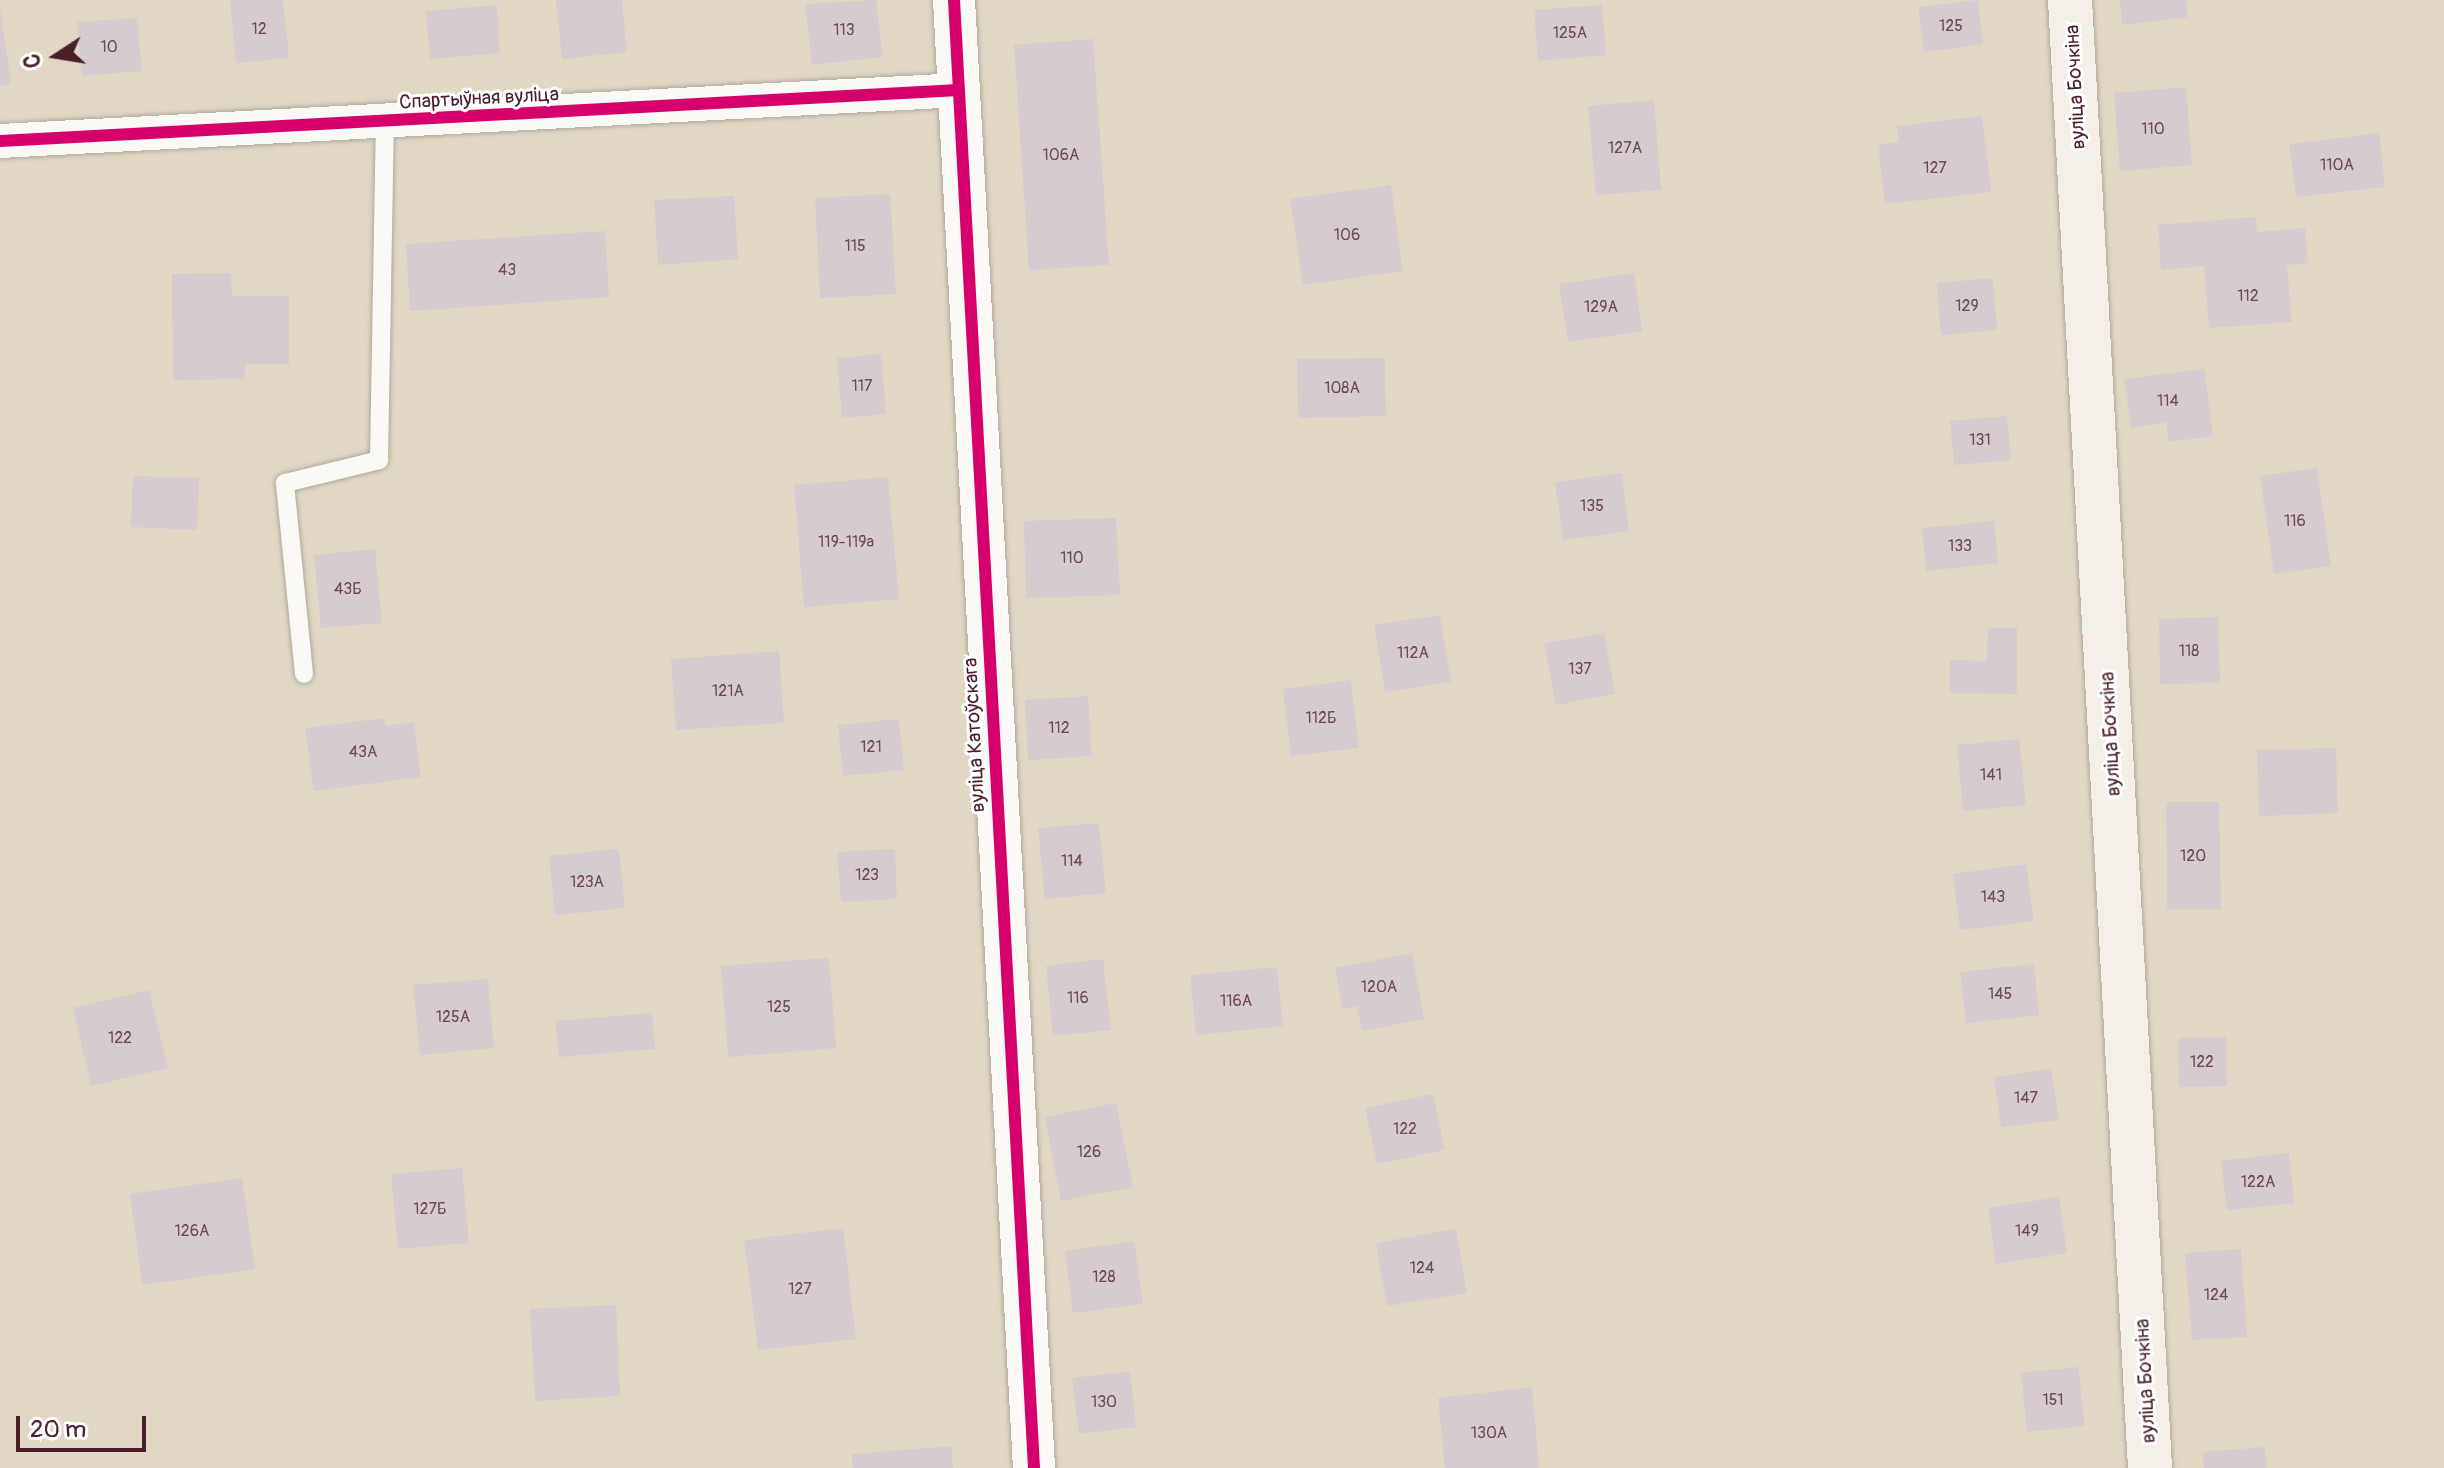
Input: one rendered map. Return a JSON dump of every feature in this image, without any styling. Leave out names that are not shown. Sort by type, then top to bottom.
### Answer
[{"type":"main road","name":"вуліца Бочкіна","points":[[2070,0],[2150,1468]]},
{"type":"street","name":"вуліца Катоўскага","points":[[954,0],[1034,1468]]},
{"type":"street","name":"Спартыўная вуліца","points":[[0,141],[959,90]]},
{"type":"lane","points":[[304,674],[285,483],[379,460],[385,122]]},
{"type":"building","points":[[230,0],[283,0],[289,58],[236,63]]},
{"type":"building","points":[[556,0],[622,0],[627,52],[562,59]]},
{"type":"building","points":[[876,0],[883,57],[812,65],[805,4]]},
{"type":"building","points":[[1978,0],[1983,44],[1924,52],[1918,7]]},
{"type":"building","points":[[2120,0],[2186,0],[2188,17],[2122,25]]},
{"type":"building","points":[[497,5],[500,53],[430,59],[426,11]]},
{"type":"building","points":[[1602,5],[1606,55],[1538,61],[1534,10]]},
{"type":"building","points":[[0,7],[11,84],[0,86]]},
{"type":"building","points":[[137,18],[142,71],[82,76],[77,22]]},
{"type":"building","points":[[1093,39],[1109,265],[1029,270],[1014,45]]},
{"type":"building","points":[[2186,87],[2192,165],[2120,171],[2114,93]]},
{"type":"building","points":[[1654,100],[1661,190],[1596,195],[1588,106]]},
{"type":"building","points":[[1982,116],[1991,192],[1885,204],[1878,145],[1899,142],[1897,126]]},
{"type":"building","points":[[2379,133],[2385,187],[2296,197],[2289,144]]},
{"type":"building","points":[[1391,185],[1403,271],[1303,285],[1290,199]]},
{"type":"building","points":[[890,194],[896,294],[820,298],[815,198]]},
{"type":"building","points":[[734,196],[738,259],[658,265],[654,200]]},
{"type":"building","points":[[2256,217],[2257,232],[2305,228],[2308,263],[2287,265],[2292,322],[2209,328],[2204,266],[2161,270],[2158,225]]},
{"type":"building","points":[[605,231],[609,297],[410,311],[406,244]]},
{"type":"building","points":[[231,273],[232,296],[289,296],[289,364],[245,364],[245,379],[173,380],[172,274]]},
{"type":"building","points":[[1634,273],[1642,331],[1568,342],[1559,284]]},
{"type":"building","points":[[1993,278],[1997,330],[1941,335],[1937,283]]},
{"type":"building","points":[[881,354],[886,414],[842,418],[837,358]]},
{"type":"building","points":[[1385,358],[1386,416],[1298,418],[1297,359]]},
{"type":"building","points":[[2204,369],[2213,436],[2169,442],[2166,422],[2131,428],[2124,379]]},
{"type":"building","points":[[2007,416],[2011,460],[1954,465],[1950,421]]},
{"type":"building","points":[[2317,468],[2331,566],[2274,574],[2260,476]]},
{"type":"building","points":[[1622,473],[1629,531],[1563,540],[1555,482]]},
{"type":"building","points":[[133,476],[199,478],[197,530],[131,527]]},
{"type":"building","points":[[888,477],[899,599],[804,607],[794,485]]},
{"type":"building","points":[[1116,518],[1120,595],[1026,598],[1024,521]]},
{"type":"building","points":[[1994,521],[1998,563],[1926,571],[1922,528]]},
{"type":"building","points":[[375,549],[382,623],[321,628],[314,555]]},
{"type":"building","points":[[1440,615],[1451,682],[1385,692],[1374,625]]},
{"type":"building","points":[[2218,617],[2220,683],[2160,684],[2159,619]]},
{"type":"building","points":[[1988,628],[2017,628],[2017,694],[1950,693],[1950,660],[1987,661]]},
{"type":"building","points":[[1604,633],[1615,694],[1556,705],[1544,643]]},
{"type":"building","points":[[779,651],[784,723],[676,730],[671,659]]},
{"type":"building","points":[[1351,680],[1359,748],[1291,756],[1283,689]]},
{"type":"building","points":[[1088,696],[1092,756],[1028,760],[1025,700]]},
{"type":"building","points":[[384,718],[386,726],[414,722],[421,777],[314,791],[305,728]]},
{"type":"building","points":[[899,719],[904,770],[843,776],[838,725]]},
{"type":"building","points":[[2019,739],[2026,805],[1963,811],[1957,745]]},
{"type":"building","points":[[2336,748],[2338,813],[2259,816],[2257,750]]},
{"type":"building","points":[[2166,802],[2219,802],[2221,909],[2167,909]]},
{"type":"building","points":[[1099,823],[1106,893],[1045,899],[1038,828]]},
{"type":"building","points":[[619,849],[625,908],[555,915],[549,856]]},
{"type":"building","points":[[895,849],[897,899],[841,902],[837,852]]},
{"type":"building","points":[[2026,864],[2034,921],[1960,930],[1953,874]]},
{"type":"building","points":[[1412,953],[1424,1019],[1362,1031],[1357,1006],[1343,1009],[1335,968]]},
{"type":"building","points":[[829,958],[836,1048],[728,1057],[721,966]]},
{"type":"building","points":[[1103,959],[1111,1030],[1053,1036],[1046,966]]},
{"type":"building","points":[[2034,964],[2039,1015],[1966,1023],[1960,972]]},
{"type":"building","points":[[1277,967],[1283,1026],[1196,1035],[1190,975]]},
{"type":"building","points":[[488,979],[494,1048],[420,1055],[413,985]]},
{"type":"building","points":[[149,990],[168,1068],[91,1086],[73,1008]]},
{"type":"building","points":[[652,1013],[655,1049],[559,1057],[555,1021]]},
{"type":"building","points":[[2226,1037],[2227,1086],[2179,1087],[2178,1038]]},
{"type":"building","points":[[2051,1069],[2059,1120],[2001,1127],[1994,1077]]},
{"type":"building","points":[[1433,1094],[1445,1150],[1377,1164],[1365,1108]]},
{"type":"building","points":[[1116,1103],[1133,1187],[1061,1201],[1045,1117]]},
{"type":"building","points":[[2289,1153],[2294,1203],[2227,1210],[2221,1161]]},
{"type":"building","points":[[462,1168],[469,1243],[398,1249],[391,1174]]},
{"type":"building","points":[[242,1178],[255,1269],[142,1285],[130,1194]]},
{"type":"building","points":[[2059,1197],[2067,1253],[1996,1264],[1988,1208]]},
{"type":"building","points":[[843,1228],[856,1339],[758,1350],[744,1240]]},
{"type":"building","points":[[1456,1229],[1467,1293],[1387,1306],[1376,1243]]},
{"type":"building","points":[[1134,1241],[1143,1304],[1073,1313],[1065,1251]]},
{"type":"building","points":[[2241,1249],[2247,1337],[2192,1340],[2185,1253]]},
{"type":"building","points":[[616,1305],[620,1396],[535,1401],[530,1309]]},
{"type":"building","points":[[2078,1367],[2085,1426],[2027,1432],[2021,1373]]},
{"type":"building","points":[[1130,1371],[1136,1427],[1079,1434],[1072,1378]]},
{"type":"building","points":[[1532,1387],[1539,1468],[1445,1468],[1438,1398]]},
{"type":"building","points":[[951,1446],[953,1468],[853,1468],[852,1454]]},
{"type":"building","points":[[2265,1447],[2267,1468],[2204,1468],[2203,1452]]},
{"type":"cycle path","points":[[954,0],[1034,1468]]},
{"type":"cycle path","points":[[0,141],[959,90]]}]
